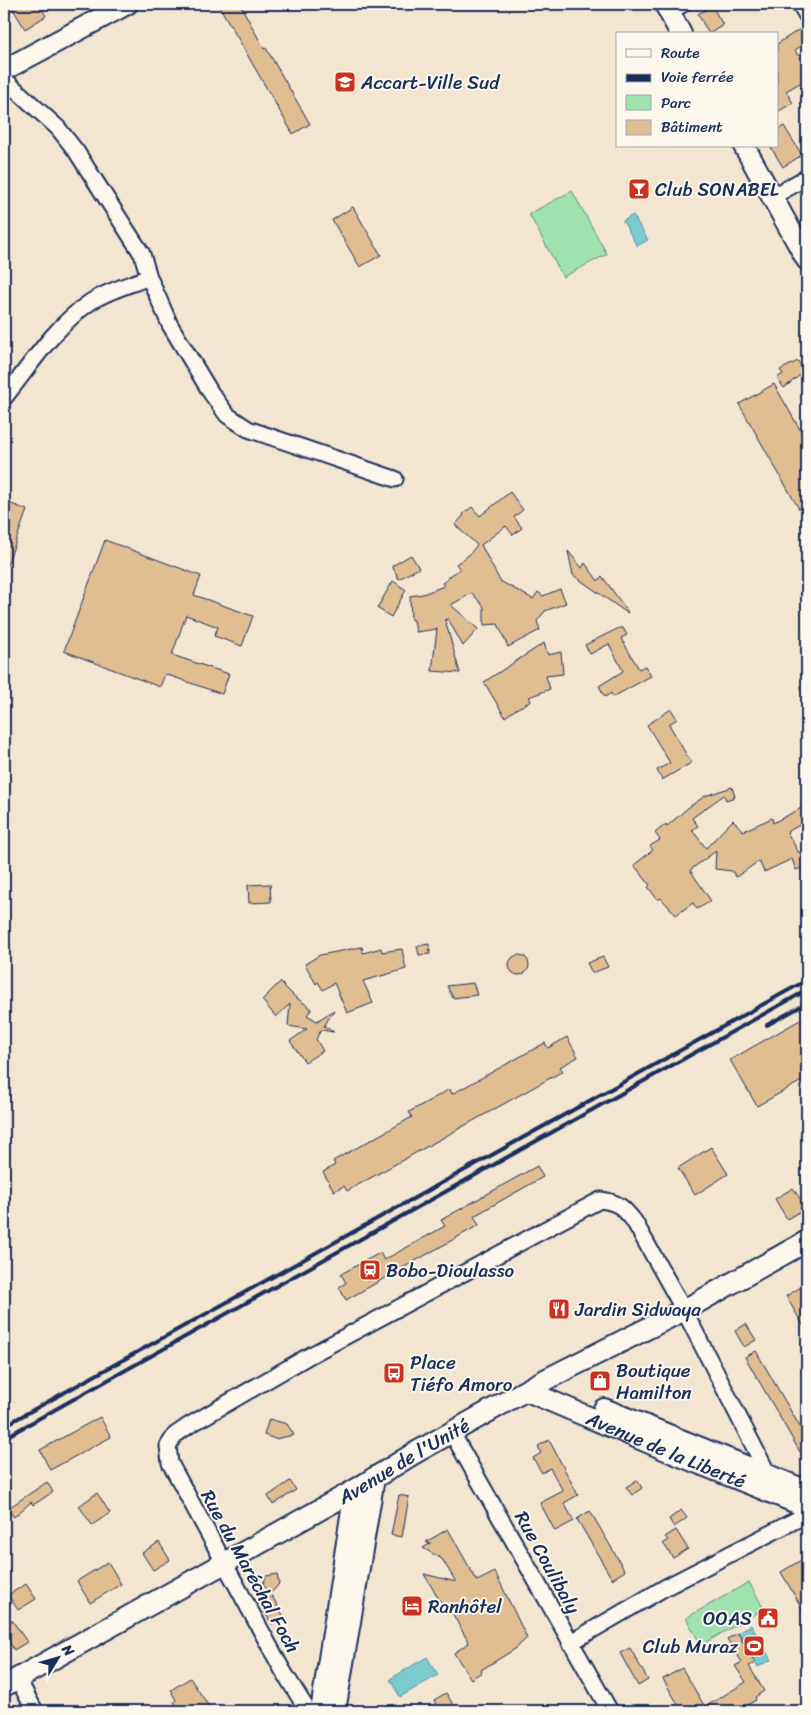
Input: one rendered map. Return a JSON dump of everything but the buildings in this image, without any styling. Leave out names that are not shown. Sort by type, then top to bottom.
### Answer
[{"type":"main road","points":[[4,70],[126,4]]},
{"type":"main road","points":[[672,6],[680,32]]},
{"type":"main road","points":[[745,148],[807,260]]},
{"type":"main road","name":"Avenue de l'Unité","points":[[11,1682],[354,1490],[533,1387],[684,1310],[807,1241]]},
{"type":"main road","name":"Avenue de la Liberté","points":[[533,1387],[773,1485],[807,1491]]},
{"type":"main road","points":[[335,1711],[374,1478]]},
{"type":"main road","name":"Avenue de la Liberté","points":[[773,1485],[805,1517]]},
{"type":"main road","points":[[321,1711],[354,1490]]},
{"type":"street","points":[[800,4],[807,16]]},
{"type":"street","points":[[4,79],[58,128],[76,151],[133,237],[142,254],[170,325],[211,393],[227,415],[248,429],[395,479]]},
{"type":"street","points":[[772,197],[807,177]]},
{"type":"street","points":[[4,398],[64,323],[90,302],[115,290],[150,278]]},
{"type":"street","name":"Rue du Maréchal Foch","points":[[308,1711],[283,1671],[223,1564],[170,1463],[168,1446],[175,1435],[307,1357],[600,1200],[613,1201],[625,1209],[634,1221],[684,1310]]},
{"type":"street","points":[[684,1310],[773,1485]]},
{"type":"street","name":"Rue Coulibaly","points":[[452,1433],[610,1711]]},
{"type":"street","points":[[570,1642],[666,1587],[805,1517]]},
{"type":"street","points":[[11,1682],[35,1711]]},
{"type":"green space","points":[[572,191],[607,254],[563,277],[529,214]]},
{"type":"green space","points":[[749,1582],[764,1609],[701,1645],[686,1618]]},
{"type":"water","points":[[633,215],[648,240],[637,246],[623,221]]},
{"type":"water","name":"Club Muraz","points":[[751,1625],[771,1660],[758,1667],[738,1633]]},
{"type":"water","points":[[427,1657],[438,1675],[400,1697],[390,1679]]},
{"type":"railway","points":[[4,1426],[807,980]]},
{"type":"railway","points":[[4,1438],[807,990]]},
{"type":"railway","points":[[767,1025],[807,1003]]},
{"type":"place","name":"Accart-Ville Sud","points":[[345,82]]},
{"type":"place","name":"Club SONABEL","points":[[639,189]]},
{"type":"place","name":"Bobo-Dioulasso","points":[[370,1270]]},
{"type":"place","name":"Jardin Sidwaya","points":[[559,1309]]},
{"type":"place","name":"Place Tiéfo Amoro","points":[[394,1373]]},
{"type":"place","name":"Boutique Hamilton","points":[[600,1381]]},
{"type":"place","name":"Ranhôtel","points":[[412,1606]]},
{"type":"place","name":"OOAS","points":[[768,1618]]},
{"type":"place","name":"Club Muraz","points":[[754,1646]]}]
